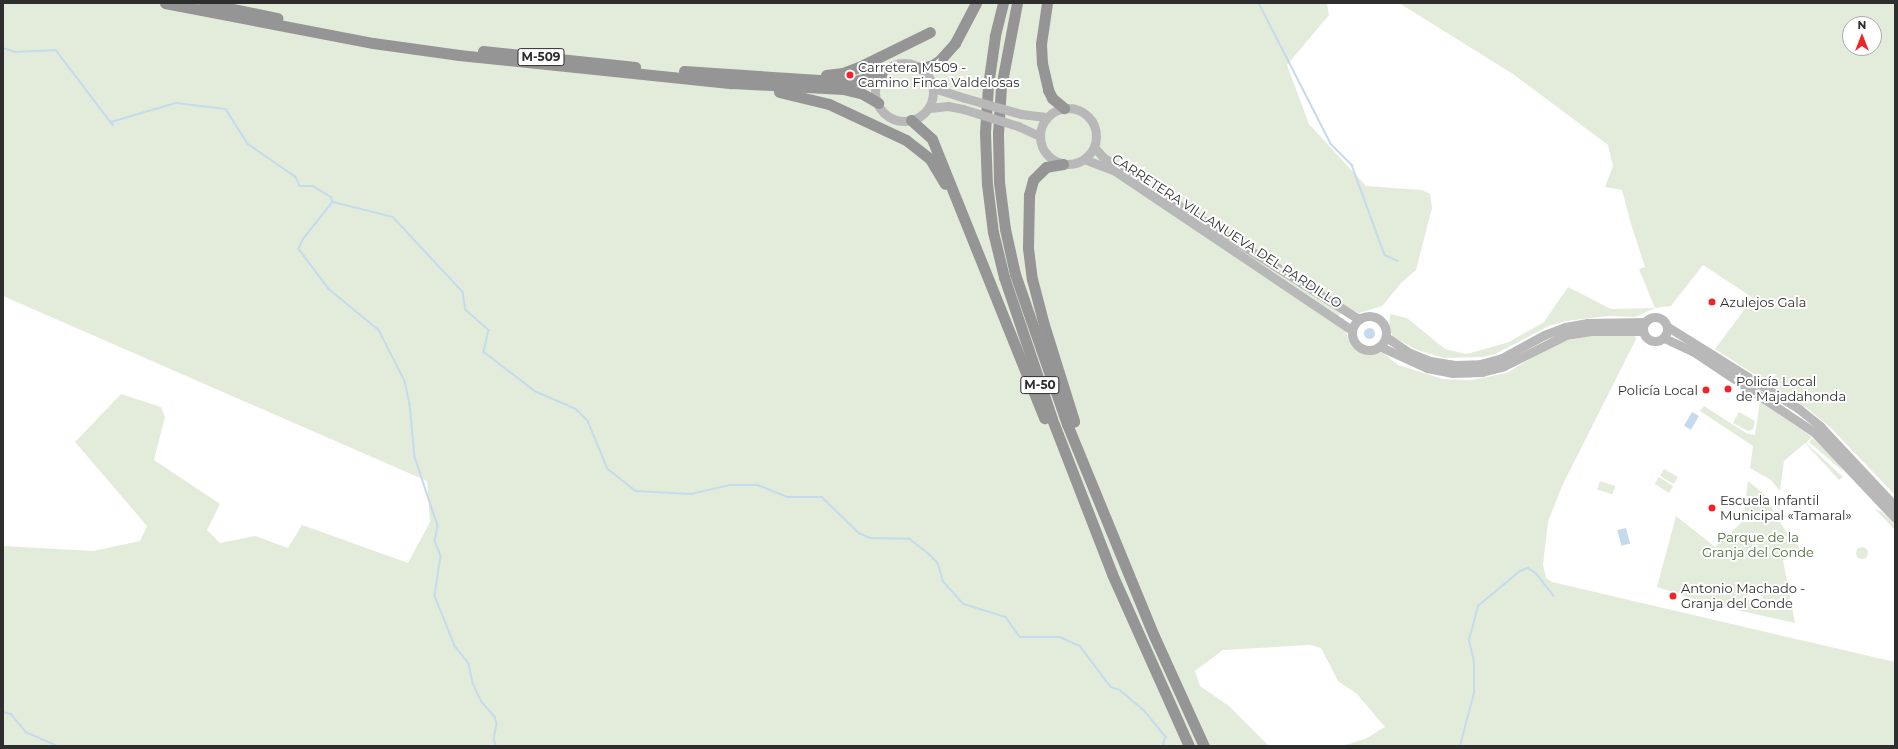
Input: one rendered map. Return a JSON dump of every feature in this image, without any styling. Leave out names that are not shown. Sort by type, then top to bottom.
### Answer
[{"type":"highway","name":"M-509","points":[[165,3],[372,43],[580,70],[732,83],[843,89],[861,94],[878,104]]},
{"type":"highway","name":"M-509","points":[[204,3],[368,35],[463,48],[645,68],[850,82],[881,75]]},
{"type":"highway","points":[[918,68],[931,66],[939,61],[958,38],[976,3]]},
{"type":"highway","name":"M-50","points":[[1003,3],[989,79],[985,133],[986,184],[993,232],[1004,277],[1024,340],[1112,574],[1189,746]]},
{"type":"highway","name":"M-50","points":[[1017,3],[1001,87],[998,134],[999,182],[1005,229],[1016,274],[1035,335],[1067,424],[1121,558],[1204,746]]},
{"type":"highway","points":[[1047,3],[1041,44],[1042,63],[1048,90],[1052,98],[1064,108]]},
{"type":"highway","points":[[752,76],[843,73],[930,32]]},
{"type":"highway","points":[[580,70],[634,79],[779,92],[829,104],[906,140],[920,149],[930,159],[964,214]]},
{"type":"highway","points":[[911,120],[924,129],[932,140],[964,214],[1079,505],[1112,574]]},
{"type":"highway","points":[[1062,164],[1040,171],[1031,187],[1028,227],[1032,279],[1076,427],[1113,526],[1121,558]]},
{"type":"street","name":"M-509","points":[[881,75],[890,67],[899,64],[918,68]]},
{"type":"street","points":[[918,68],[940,90],[1021,114],[1046,117],[1064,108],[1082,112],[1089,118],[1096,131],[1094,147],[1084,159],[1062,164],[1049,157],[1040,144],[1039,136],[1046,117]]},
{"type":"street","points":[[878,104],[876,89],[881,75]]},
{"type":"street","points":[[929,108],[933,98],[932,83]]},
{"type":"street","name":"M-509","points":[[878,104],[888,116],[903,121],[911,120]]},
{"type":"street","points":[[911,120],[929,108],[948,106],[963,109],[1018,126],[1039,136]]},
{"type":"street","name":"CARRETERA VILLANUEVA DEL PARDILLO","points":[[1094,147],[1104,158],[1359,319]]},
{"type":"street","name":"CARRETERA VILLANUEVA DEL PARDILLO","points":[[1084,159],[1115,171],[1352,330]]},
{"type":"street","points":[[1366,316],[1380,319],[1387,330],[1386,337],[1380,347],[1374,350],[1360,348],[1352,337],[1352,330],[1359,319],[1366,316]]},
{"type":"street","points":[[1386,337],[1410,353],[1430,361],[1455,365],[1480,364],[1502,358],[1544,335],[1565,327],[1588,323],[1645,322],[1659,317],[1668,327],[1816,422],[1842,446],[1895,506]]},
{"type":"street","points":[[1645,322],[1643,331],[1647,338],[1653,341],[1664,338],[1694,352],[1814,432],[1833,449],[1883,507],[1895,518]]},
{"type":"street","points":[[1664,338],[1668,327]]},
{"type":"street","points":[[1380,347],[1427,368],[1454,373],[1482,372],[1504,366],[1566,335],[1590,331],[1643,331]]},
{"type":"green space","points":[[3,3],[1327,3],[1329,15],[1287,65],[1309,124],[1366,186],[1422,190],[1430,194],[1432,208],[1416,270],[1402,282],[1382,306],[1359,313],[1346,306],[1334,322],[1345,330],[1350,343],[1362,353],[1383,353],[1398,365],[1443,379],[1471,380],[1507,373],[1551,346],[1565,341],[1589,336],[1635,335],[1636,339],[1562,486],[1548,522],[1543,565],[1546,578],[1552,582],[1895,662],[1895,746],[1342,746],[1365,739],[1385,727],[1357,694],[1338,681],[1321,648],[1309,645],[1223,650],[1195,671],[1200,686],[1229,706],[1269,746],[3,746],[3,546],[93,551],[140,541],[147,526],[75,442],[121,394],[161,407],[165,417],[154,460],[220,504],[207,530],[220,543],[255,536],[288,548],[302,525],[408,563],[430,522],[427,481],[3,296]]},
{"type":"green space","points":[[1399,3],[1895,3],[1895,495],[1830,427],[1808,409],[1715,349],[1753,298],[1703,265],[1671,306],[1655,308],[1639,269],[1645,267],[1622,190],[1605,187],[1613,166],[1608,145],[1513,74]]},
{"type":"green space","points":[[1568,287],[1611,309],[1655,308],[1635,317],[1608,316],[1566,321],[1549,326],[1495,354],[1483,357],[1444,358],[1417,350],[1393,337],[1389,328],[1390,314],[1407,318],[1445,349],[1467,354],[1509,342],[1544,322]]},
{"type":"green space","points":[[1760,401],[1812,437],[1806,443],[1843,477],[1839,480],[1805,443],[1784,461],[1780,491],[1771,480],[1750,468],[1753,446],[1700,411],[1704,406],[1746,433],[1755,435]]},
{"type":"green space","points":[[1739,412],[1755,421],[1753,429],[1748,431],[1733,423]]},
{"type":"green space","points":[[1813,438],[1833,457],[1845,473],[1809,442]]},
{"type":"green space","points":[[1664,469],[1678,477],[1674,484],[1660,476]]},
{"type":"green space","points":[[1659,477],[1673,486],[1669,493],[1655,484]]},
{"type":"green space","points":[[1600,481],[1615,486],[1612,495],[1597,490]]},
{"type":"green space","name":"Parque de la Granja del Conde","points":[[1748,481],[1764,494],[1783,527],[1803,553],[1801,557],[1783,560],[1795,623],[1706,603],[1657,587],[1676,516],[1715,547],[1743,521]],"holes":[[[1755,591],[1763,597],[1762,602],[1756,606],[1752,605],[1748,599],[1750,593]]]},
{"type":"green space","points":[[1875,509],[1882,512],[1895,525],[1895,530]]},
{"type":"green space","points":[[1860,547],[1864,547],[1868,553],[1864,559],[1860,559],[1856,555],[1856,551]]},
{"type":"water","points":[[1369,327],[1373,329],[1375,333],[1373,337],[1369,339],[1365,337],[1363,333],[1365,329]]},
{"type":"water","points":[[1692,412],[1699,416],[1691,430],[1684,426]]},
{"type":"water","points":[[1626,528],[1630,543],[1621,546],[1617,530]]},
{"type":"waterway","points":[[1259,3],[1331,144],[1352,165],[1385,255],[1398,261]]},
{"type":"waterway","points":[[3,48],[16,52],[56,50],[113,125],[111,122],[176,103],[226,109],[248,144],[296,177],[300,186],[313,186],[331,197],[333,202],[393,217],[463,292],[466,310],[489,330],[484,352],[535,391],[576,409],[588,421],[608,469],[636,491],[691,494],[729,485],[758,485],[787,497],[822,497],[859,533],[871,538],[910,539],[938,563],[943,581],[964,604],[1006,617],[1020,637],[1060,637],[1080,646],[1111,687],[1120,690],[1144,710],[1166,737],[1163,746]]},
{"type":"waterway","points":[[333,202],[303,240],[299,249],[329,289],[379,330],[405,381],[410,404],[415,457],[438,526],[435,541],[441,556],[435,596],[455,646],[469,664],[473,683],[482,702],[495,717],[497,724],[494,739],[496,746]]},
{"type":"waterway","points":[[1460,746],[1474,693],[1474,662],[1469,640],[1478,606],[1520,571],[1528,568],[1536,573],[1554,596]]},
{"type":"waterway","points":[[3,712],[11,714],[26,732],[58,746]]},
{"type":"place","name":"Carretera M509 - Camino Finca Valdelosas","points":[[850,75]]},
{"type":"place","name":"Azulejos Gala","points":[[1712,302]]},
{"type":"place","name":"Policía Local de Majadahonda","points":[[1728,389]]},
{"type":"place","name":"Policía Local","points":[[1706,390]]},
{"type":"place","name":"Escuela Infantil Municipal «Tamaral»","points":[[1712,508]]},
{"type":"place","name":"Antonio Machado - Granja del Conde","points":[[1673,596]]}]
